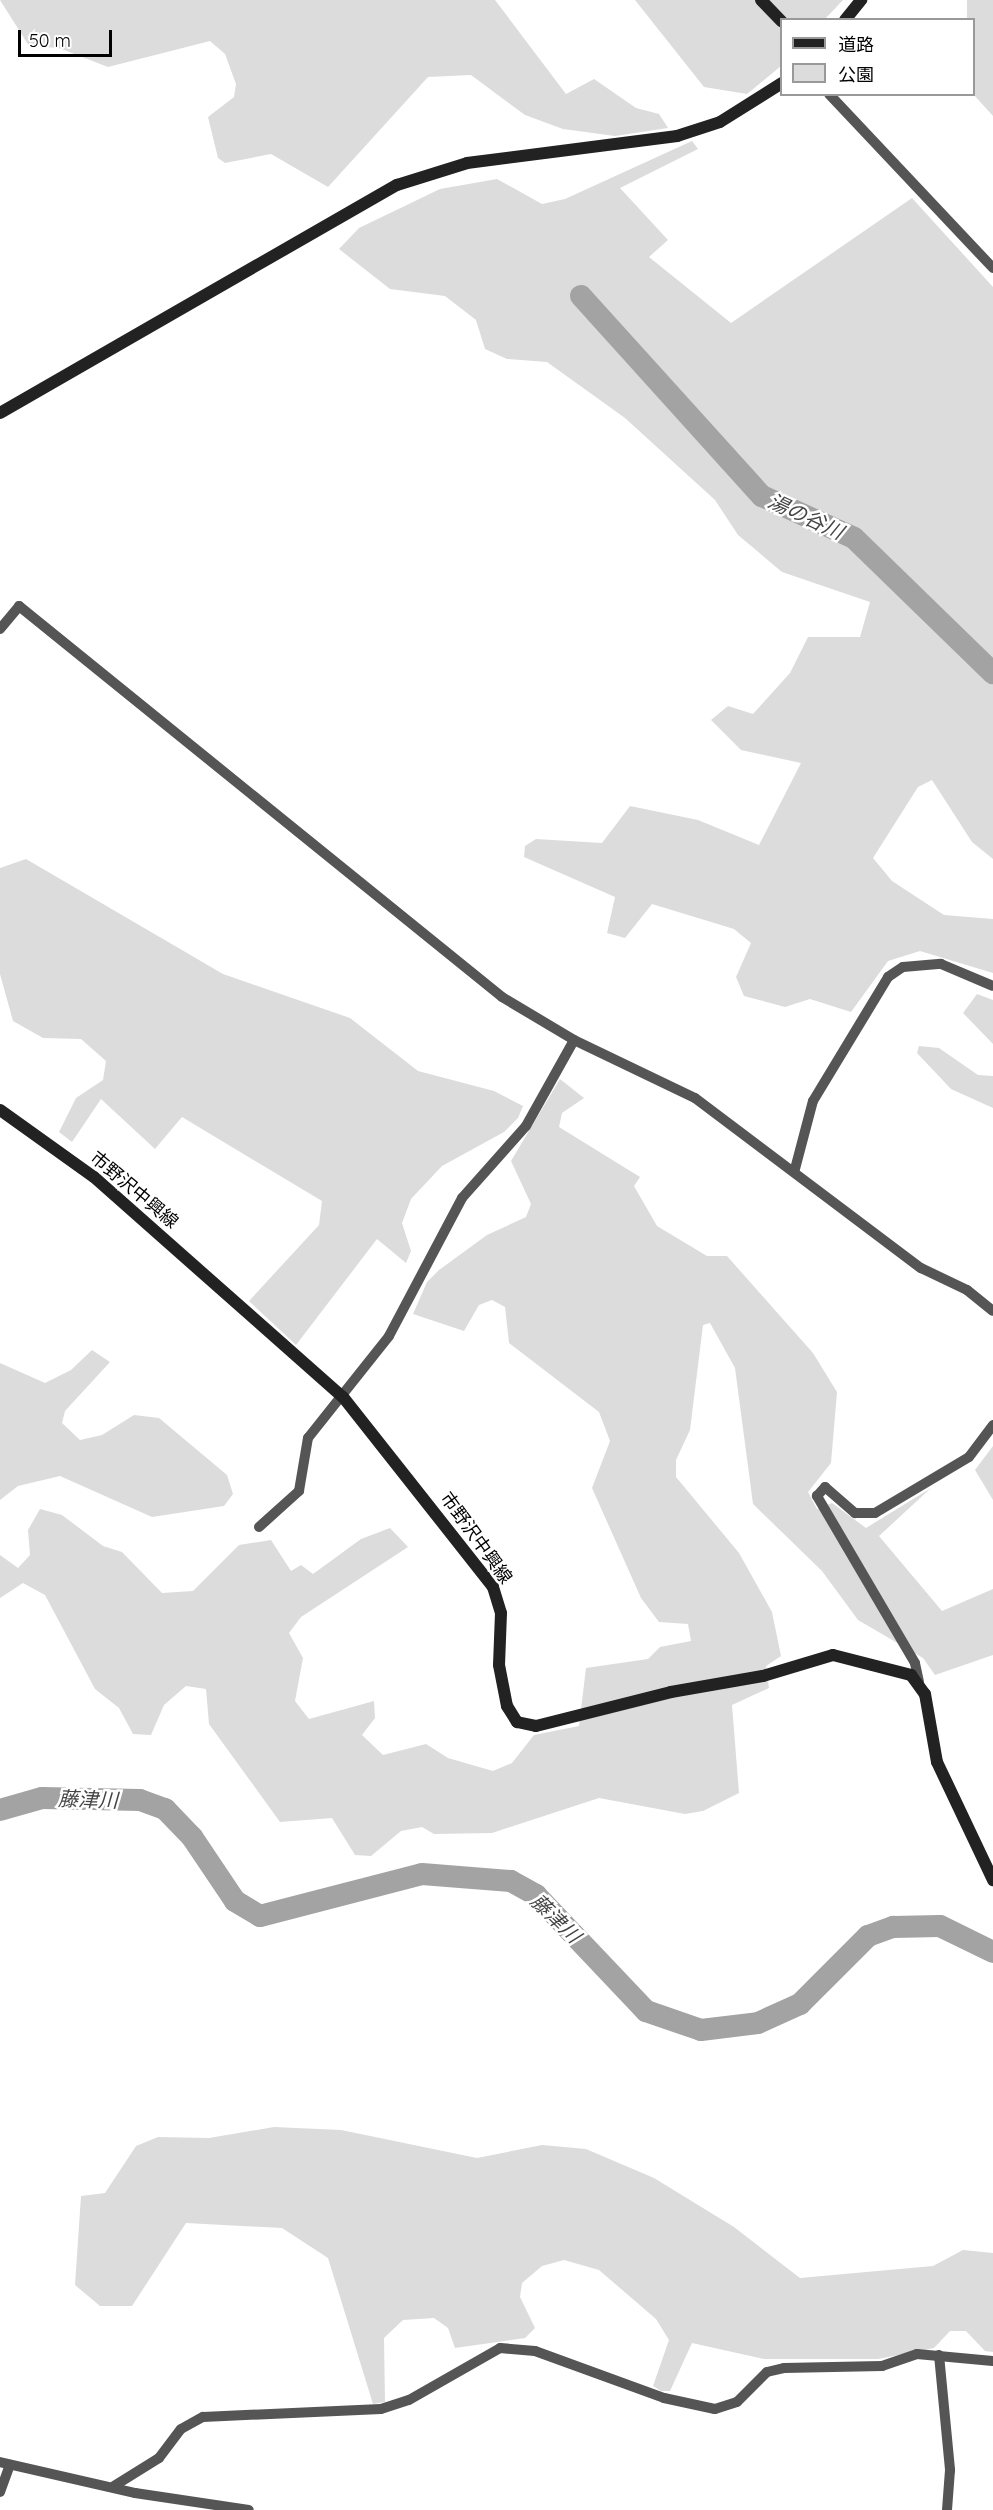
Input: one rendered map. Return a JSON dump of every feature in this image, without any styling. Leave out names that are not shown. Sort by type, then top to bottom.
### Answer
[{"type":"main road","points":[[761,0],[780,20]]},
{"type":"main road","points":[[847,18],[861,0]]},
{"type":"main road","points":[[0,413],[397,185],[467,163],[678,136],[720,122],[780,84]]},
{"type":"main road","name":"市野沢中興線","points":[[0,1110],[94,1177],[343,1397],[493,1587],[501,1613],[499,1665],[507,1706],[517,1722],[536,1726],[671,1692],[763,1676],[833,1655],[919,1682]]},
{"type":"main road","points":[[919,1682],[937,1762],[993,1880]]},
{"type":"street","points":[[831,96],[993,268]]},
{"type":"street","points":[[0,629],[19,606],[502,997],[574,1040],[695,1098],[795,1169],[921,1269],[993,1311]]},
{"type":"street","points":[[795,1169],[813,1101],[888,977],[903,967],[941,964],[993,986]]},
{"type":"street","points":[[259,1527],[299,1491],[308,1438],[343,1397],[389,1336],[462,1198],[526,1126],[574,1040]]},
{"type":"street","points":[[919,1682],[915,1664],[817,1496],[825,1487],[855,1513],[875,1513],[969,1457],[993,1425]]},
{"type":"street","points":[[114,2486],[159,2458],[181,2429],[203,2417],[381,2409],[409,2400],[500,2348],[535,2351],[664,2398],[715,2409],[737,2402],[767,2372],[882,2366],[917,2354],[993,2361]]},
{"type":"street","points":[[939,2355],[950,2470],[947,2510]]},
{"type":"street","points":[[0,2492],[5,2463],[114,2486],[249,2510]]},
{"type":"green space","points":[[0,0],[495,0],[566,94],[594,79],[636,108],[659,114],[668,128],[615,136],[563,129],[525,115],[471,75],[428,77],[328,187],[271,154],[225,163],[218,158],[208,117],[234,97],[236,84],[225,54],[210,41],[108,67],[59,48],[29,46]]},
{"type":"green space","points":[[635,0],[843,0],[826,18],[780,18],[780,67],[747,94],[704,87]]},
{"type":"green space","points":[[967,0],[993,0],[993,116],[975,96],[975,18],[967,18]]},
{"type":"green space","points":[[692,141],[698,149],[620,188],[668,240],[649,257],[731,323],[912,198],[993,287],[993,859],[972,842],[932,780],[918,787],[873,858],[892,881],[944,915],[993,919],[993,973],[920,951],[888,961],[851,1012],[810,999],[785,1007],[744,996],[736,977],[751,943],[734,929],[652,904],[625,938],[607,933],[615,897],[524,857],[525,846],[536,839],[602,843],[630,806],[698,820],[759,845],[801,763],[741,750],[711,720],[728,706],[753,714],[790,673],[808,637],[860,637],[870,602],[782,572],[738,535],[715,500],[625,418],[547,362],[507,359],[485,349],[476,320],[445,296],[390,289],[339,249],[359,228],[440,189],[497,179],[542,204],[565,199]]},
{"type":"green space","points":[[26,859],[223,974],[350,1018],[418,1071],[494,1091],[523,1106],[518,1118],[504,1132],[442,1166],[411,1199],[402,1223],[411,1251],[406,1263],[377,1239],[296,1345],[249,1301],[319,1225],[322,1201],[182,1117],[155,1149],[101,1099],[72,1142],[59,1132],[76,1098],[103,1080],[106,1061],[81,1039],[43,1038],[13,1021],[0,974],[0,868]]},
{"type":"green space","points":[[977,994],[993,1000],[993,1044],[963,1013]]},
{"type":"green space","points":[[919,1046],[939,1048],[978,1075],[993,1076],[993,1108],[951,1089],[917,1053]]},
{"type":"green space","points":[[560,1079],[584,1098],[562,1113],[559,1127],[640,1177],[634,1186],[657,1226],[707,1256],[727,1256],[813,1353],[837,1392],[831,1463],[808,1492],[817,1509],[832,1503],[866,1528],[931,1488],[879,1536],[942,1611],[993,1589],[993,1655],[935,1675],[923,1658],[858,1620],[822,1571],[753,1504],[735,1368],[710,1323],[703,1325],[690,1430],[676,1460],[676,1477],[739,1553],[772,1612],[781,1656],[766,1666],[769,1688],[732,1705],[739,1793],[703,1811],[685,1814],[599,1798],[492,1833],[434,1834],[422,1827],[401,1831],[371,1856],[355,1855],[332,1818],[280,1822],[209,1724],[206,1689],[186,1686],[164,1705],[151,1735],[133,1734],[119,1708],[95,1689],[45,1595],[23,1583],[0,1598],[0,1555],[18,1568],[30,1555],[28,1530],[40,1509],[62,1515],[103,1546],[122,1552],[162,1593],[193,1591],[239,1545],[271,1540],[291,1571],[301,1565],[313,1574],[361,1539],[390,1528],[408,1547],[301,1617],[289,1633],[303,1658],[295,1701],[309,1719],[374,1701],[375,1718],[362,1735],[383,1755],[426,1744],[448,1758],[493,1771],[512,1763],[534,1735],[579,1726],[586,1668],[648,1659],[660,1647],[691,1641],[688,1624],[659,1622],[641,1598],[592,1488],[610,1441],[599,1412],[509,1343],[505,1307],[492,1300],[479,1305],[464,1331],[413,1314],[427,1282],[439,1270],[487,1235],[526,1217],[531,1204],[511,1161]]},
{"type":"green space","points":[[92,1350],[110,1362],[65,1411],[62,1423],[80,1440],[102,1435],[134,1415],[159,1418],[227,1475],[233,1494],[224,1506],[152,1517],[60,1476],[18,1486],[0,1500],[0,1363],[45,1383],[71,1370]]},
{"type":"green space","points":[[993,1446],[993,1500],[975,1470]]},
{"type":"green space","points":[[274,2127],[341,2130],[477,2158],[542,2145],[586,2149],[654,2178],[734,2227],[800,2278],[933,2266],[963,2250],[993,2253],[993,2352],[985,2351],[966,2331],[950,2331],[934,2348],[878,2359],[764,2359],[692,2343],[670,2391],[661,2391],[653,2386],[669,2340],[656,2319],[599,2270],[564,2260],[542,2266],[522,2283],[520,2297],[535,2328],[525,2338],[455,2348],[448,2328],[434,2318],[403,2320],[384,2338],[385,2402],[373,2404],[328,2258],[282,2228],[186,2223],[132,2306],[100,2306],[75,2285],[81,2196],[105,2193],[136,2146],[158,2137],[209,2138]]},
{"type":"waterway","name":"湯の谷川","points":[[581,296],[762,496],[854,538],[993,673]]},
{"type":"waterway","name":"藤津川","points":[[0,1810],[42,1798],[140,1800],[165,1809],[192,1837],[235,1901],[260,1916],[422,1874],[511,1881],[536,1895],[646,2011],[701,2030],[758,2023],[800,2004],[868,1936],[893,1927],[940,1926],[993,1952]]}]
